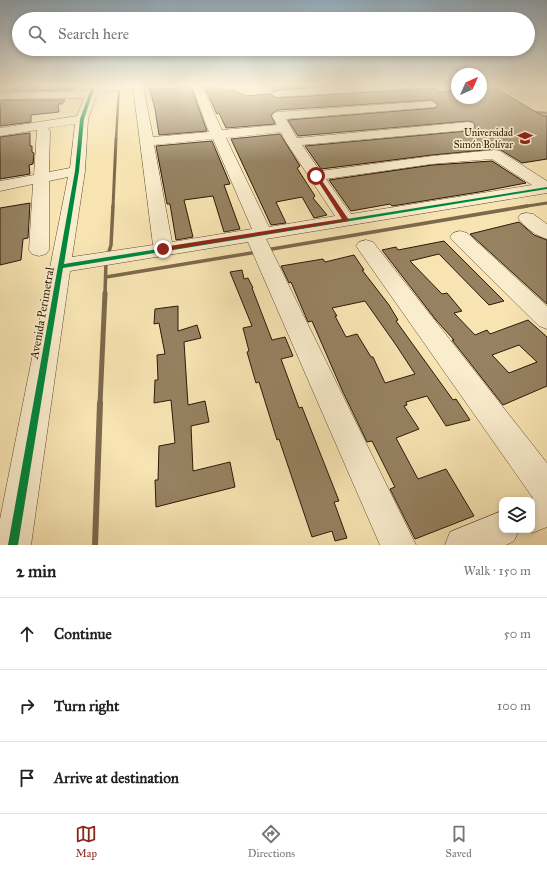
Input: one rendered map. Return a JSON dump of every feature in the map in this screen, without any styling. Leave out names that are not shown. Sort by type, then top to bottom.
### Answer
[{"type":"street","name":"Avenida Perimetral","points":[[14,545],[77,172],[82,119],[86,111]]},
{"type":"street","points":[[142,111],[163,249]]},
{"type":"street","points":[[208,111],[268,265],[398,545]]},
{"type":"street","points":[[342,111],[278,116],[293,142],[346,220]]},
{"type":"street","points":[[0,132],[82,119]]},
{"type":"street","points":[[293,142],[468,126]]},
{"type":"street","points":[[146,142],[284,128]]},
{"type":"street","points":[[39,250],[43,131]]},
{"type":"street","points":[[61,266],[163,249],[257,236],[346,220],[547,188],[495,154],[432,160],[316,176]]},
{"type":"street","points":[[0,186],[77,172]]},
{"type":"street","points":[[527,218],[547,233]]},
{"type":"street","points":[[460,237],[547,320]]},
{"type":"street","points":[[366,246],[547,490]]},
{"type":"street","points":[[535,515],[547,510]]},
{"type":"street","points":[[463,545],[499,530]]},
{"type":"building","points":[[1,111],[59,111],[31,115],[31,122],[0,126]]},
{"type":"building","points":[[155,111],[200,111],[207,131],[159,135]]},
{"type":"building","points":[[216,111],[275,111],[271,115],[275,124],[226,128],[219,113],[217,114]]},
{"type":"building","points":[[394,111],[535,111],[547,116],[547,159],[522,163],[501,150],[495,149],[432,155],[321,169],[305,146],[468,131],[473,130],[475,126],[473,122],[468,121],[298,136],[288,120]]},
{"type":"building","points":[[30,133],[30,146],[32,146],[32,152],[34,153],[33,164],[29,165],[30,174],[0,179],[0,137]]},
{"type":"building","points":[[280,134],[300,166],[297,168],[315,196],[313,198],[327,215],[314,218],[302,197],[276,202],[286,223],[271,225],[231,139]]},
{"type":"building","points":[[212,141],[230,184],[224,185],[240,229],[224,232],[213,196],[184,200],[193,237],[176,240],[170,204],[167,204],[156,146]]},
{"type":"building","points":[[492,161],[526,183],[392,206],[390,204],[351,211],[329,180],[432,165]]},
{"type":"building","points":[[30,203],[28,238],[23,239],[21,260],[0,265],[0,208]]},
{"type":"building","points":[[519,222],[534,235],[547,240],[547,304],[470,234]]},
{"type":"building","points":[[444,241],[504,301],[489,305],[439,254],[410,261],[442,294],[447,293],[462,311],[454,313],[475,335],[487,330],[490,334],[528,320],[547,337],[547,386],[503,405],[452,340],[454,340],[436,320],[382,250],[396,247],[398,250]],"holes":[[[519,345],[537,362],[509,373],[492,355]]]},
{"type":"building","points":[[354,255],[364,270],[362,270],[389,305],[398,320],[396,321],[453,400],[456,399],[470,420],[446,426],[427,396],[406,402],[407,405],[404,406],[419,429],[396,438],[418,479],[446,469],[474,516],[415,539],[390,489],[395,487],[372,441],[367,442],[342,390],[312,321],[308,322],[291,282],[289,283],[281,266],[323,259],[325,262]],"holes":[[[365,301],[415,374],[385,383],[373,357],[371,357],[357,334],[346,337],[332,308]]]},
{"type":"building","points":[[242,270],[244,279],[248,278],[253,288],[272,340],[285,337],[293,356],[281,359],[299,408],[302,407],[339,501],[334,502],[347,538],[335,541],[332,531],[312,537],[279,439],[277,440],[259,382],[256,383],[247,352],[249,351],[243,328],[252,326],[230,272]]},
{"type":"building","points":[[178,306],[178,331],[197,325],[201,338],[184,342],[188,405],[205,401],[209,422],[191,426],[193,471],[230,462],[235,487],[156,507],[155,480],[158,480],[159,446],[175,443],[171,400],[154,403],[155,380],[158,380],[157,355],[165,354],[159,323],[154,324],[155,309]]},
{"type":"waterway","points":[[116,140],[118,111]]},
{"type":"waterway","points":[[532,112],[547,113]]},
{"type":"waterway","points":[[113,207],[116,139]]},
{"type":"waterway","points":[[522,207],[547,203]]},
{"type":"waterway","points":[[108,255],[111,245],[113,206]]},
{"type":"waterway","points":[[522,207],[527,206]]},
{"type":"waterway","points":[[266,250],[522,207]]},
{"type":"waterway","points":[[106,277],[257,252]]},
{"type":"waterway","points":[[105,294],[106,261]]},
{"type":"waterway","points":[[100,404],[105,293]]},
{"type":"waterway","points":[[95,545],[100,403]]},
{"type":"cycle path","points":[[13,545],[77,171],[82,119],[85,111]]},
{"type":"cycle path","points":[[61,266],[547,188]]},
{"type":"place","name":"Universidad Simón Bolívar","points":[[525,138]]},
{"type":"route","points":[[163,249],[346,220],[316,176]]}]
